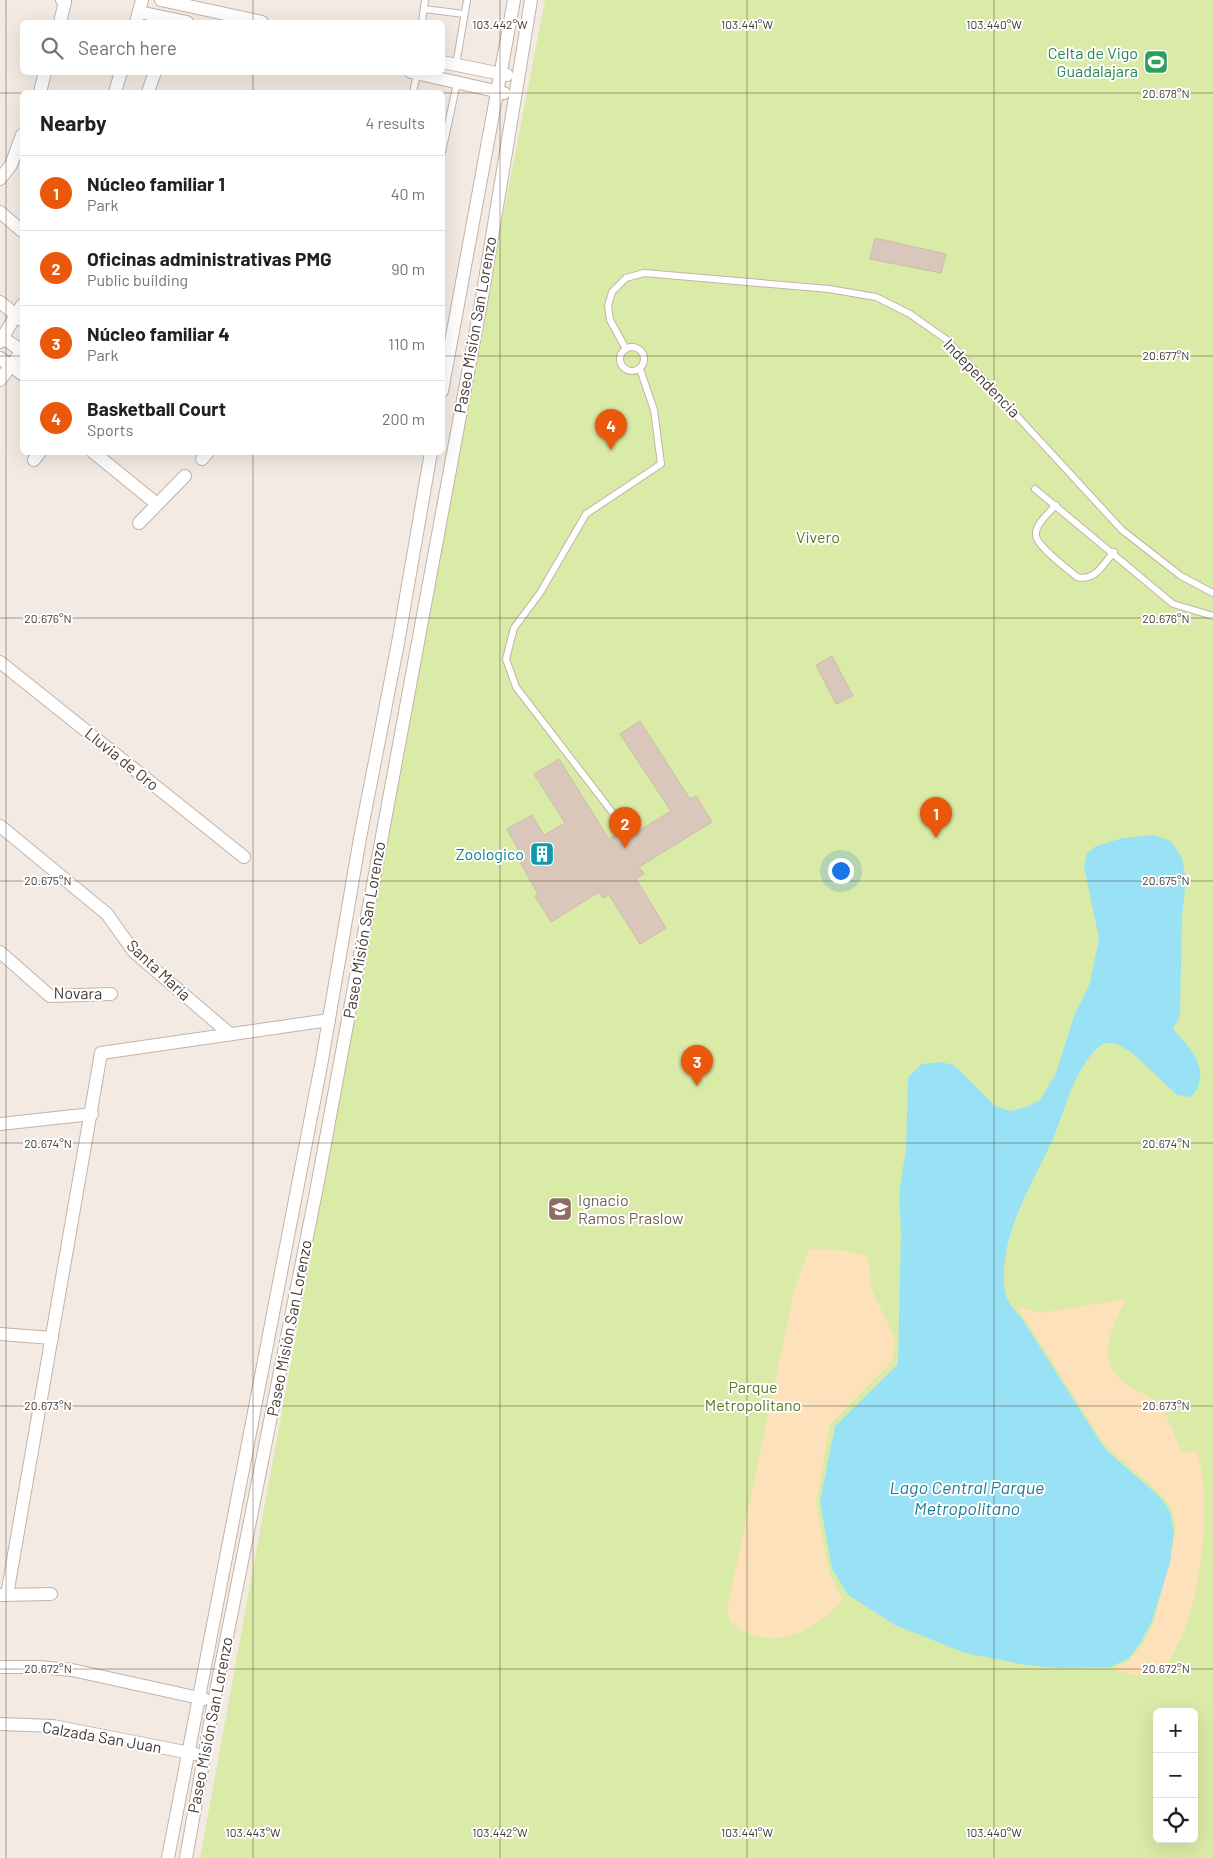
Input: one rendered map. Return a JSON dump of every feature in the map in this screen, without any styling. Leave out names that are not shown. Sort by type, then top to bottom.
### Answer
[{"type":"street","points":[[60,20],[65,2],[62,0]]},
{"type":"street","name":"Paseo Misión San Lorenzo","points":[[445,375],[514,0]]},
{"type":"street","name":"Paseo Misión San Lorenzo","points":[[186,1858],[214,1701],[316,1192],[483,292],[514,94],[531,0]]},
{"type":"street","points":[[170,20],[170,1],[253,20]]},
{"type":"street","points":[[139,12],[167,20]]},
{"type":"street","points":[[445,63],[517,76]]},
{"type":"street","points":[[40,90],[44,75]]},
{"type":"street","points":[[116,90],[120,75]]},
{"type":"street","points":[[149,90],[154,75]]},
{"type":"street","points":[[423,75],[497,92],[514,94]]},
{"type":"street","points":[[0,179],[11,165],[20,141]]},
{"type":"street","points":[[0,212],[20,229]]},
{"type":"street","points":[[0,302],[20,312]]},
{"type":"street","points":[[20,314],[1,339],[20,350]]},
{"type":"street","points":[[0,380],[20,354]]},
{"type":"street","points":[[0,358],[20,373]]},
{"type":"street","points":[[97,455],[157,504]]},
{"type":"street","name":"Paseo Misión San Lorenzo","points":[[168,1858],[329,1020],[360,838],[398,643],[430,455]]},
{"type":"street","points":[[139,523],[184,476]]},
{"type":"street","name":"Lluvia de Oro","points":[[0,662],[244,857]]},
{"type":"street","name":"Santa María","points":[[0,826],[107,914],[134,952],[230,1034]]},
{"type":"street","name":"Novara","points":[[0,952],[50,996],[111,994]]},
{"type":"street","points":[[51,1594],[3,1595],[52,1338],[101,1053],[329,1020]]},
{"type":"street","points":[[0,1124],[92,1114]]},
{"type":"street","points":[[0,1334],[52,1338]]},
{"type":"street","points":[[0,1667],[38,1667],[72,1670],[214,1701]]},
{"type":"street","name":"Calzada San Juan","points":[[0,1724],[53,1726],[204,1756]]},
{"type":"lane","points":[[422,20],[425,0]]},
{"type":"lane","points":[[456,65],[466,0]]},
{"type":"lane","points":[[424,9],[464,14]]},
{"type":"lane","points":[[413,90],[414,75]]},
{"type":"lane","points":[[445,138],[457,83]]},
{"type":"lane","name":"Independencia","points":[[626,349],[610,320],[608,306],[612,292],[626,278],[644,273],[821,288],[876,297],[910,314],[947,340],[1122,530],[1181,576],[1213,593]]},
{"type":"lane","points":[[612,812],[516,687],[506,659],[514,628],[540,593],[586,514],[661,464],[654,410],[640,369],[644,359],[642,352],[635,347],[626,349],[619,358],[621,366],[628,371],[640,369]]},
{"type":"lane","points":[[1035,489],[1114,552],[1173,604],[1213,616]]},
{"type":"lane","points":[[1056,506],[1038,526],[1036,534],[1039,543],[1077,577],[1084,579],[1092,577],[1114,552]]},
{"type":"green space","name":"Parque Metropolitano","points":[[545,0],[1213,0],[1213,1858],[200,1858],[469,391]]},
{"type":"sand","points":[[809,1249],[840,1250],[868,1256],[872,1290],[895,1339],[892,1361],[830,1424],[816,1503],[829,1572],[842,1599],[823,1618],[801,1632],[776,1638],[763,1637],[737,1628],[730,1619],[727,1610],[794,1291]]},
{"type":"sand","points":[[1126,1299],[1115,1321],[1108,1344],[1111,1365],[1117,1375],[1127,1385],[1151,1398],[1159,1405],[1182,1451],[1197,1452],[1202,1472],[1204,1496],[1202,1552],[1198,1579],[1185,1629],[1168,1662],[1137,1676],[1111,1669],[1129,1661],[1143,1643],[1154,1622],[1176,1529],[1172,1510],[1163,1496],[1104,1444],[1017,1306],[1040,1313]]},
{"type":"water","name":"Lago Central Parque Metropolitano","points":[[1154,835],[1171,841],[1182,858],[1186,880],[1182,916],[1180,1016],[1173,1029],[1193,1053],[1197,1061],[1200,1079],[1197,1088],[1191,1097],[1177,1095],[1130,1051],[1116,1044],[1104,1043],[1094,1052],[1072,1087],[1053,1139],[1020,1207],[1008,1243],[1004,1281],[1005,1292],[1011,1305],[1021,1317],[1105,1449],[1160,1497],[1170,1511],[1174,1532],[1170,1563],[1152,1621],[1141,1642],[1128,1659],[1110,1667],[1057,1668],[1026,1665],[965,1653],[895,1625],[848,1595],[832,1569],[820,1501],[835,1426],[898,1364],[901,1231],[899,1193],[906,1149],[908,1077],[922,1064],[940,1062],[954,1065],[995,1106],[1010,1111],[1026,1107],[1040,1100],[1056,1073],[1074,1016],[1090,983],[1099,938],[1084,867],[1087,853],[1096,846],[1123,838]]},
{"type":"building","points":[[875,238],[946,254],[941,273],[870,259]]},
{"type":"building","points":[[832,656],[853,696],[836,704],[816,665]]},
{"type":"building","points":[[640,721],[690,799],[696,796],[712,822],[639,867],[644,874],[636,879],[666,928],[640,944],[609,895],[603,898],[599,892],[551,922],[535,896],[538,894],[516,855],[520,853],[507,829],[532,815],[544,835],[565,823],[534,774],[559,759],[609,839],[617,834],[622,841],[671,811],[620,734]]},
{"type":"place","name":"Celta de Vigo Guadalajara","points":[[1156,62]]},
{"type":"place","name":"Basketball Court","points":[[611,450]]},
{"type":"place","name":"Núcleo familiar 1","points":[[936,838]]},
{"type":"place","name":"Oficinas administrativas PMG","points":[[625,848]]},
{"type":"place","name":"Zoologico","points":[[542,854]]},
{"type":"place","name":"Núcleo familiar 4","points":[[697,1086]]},
{"type":"place","name":"Ignacio Ramos Praslow","points":[[560,1209]]},
{"type":"park label","name":"Vivero","points":[[818,537]]}]
